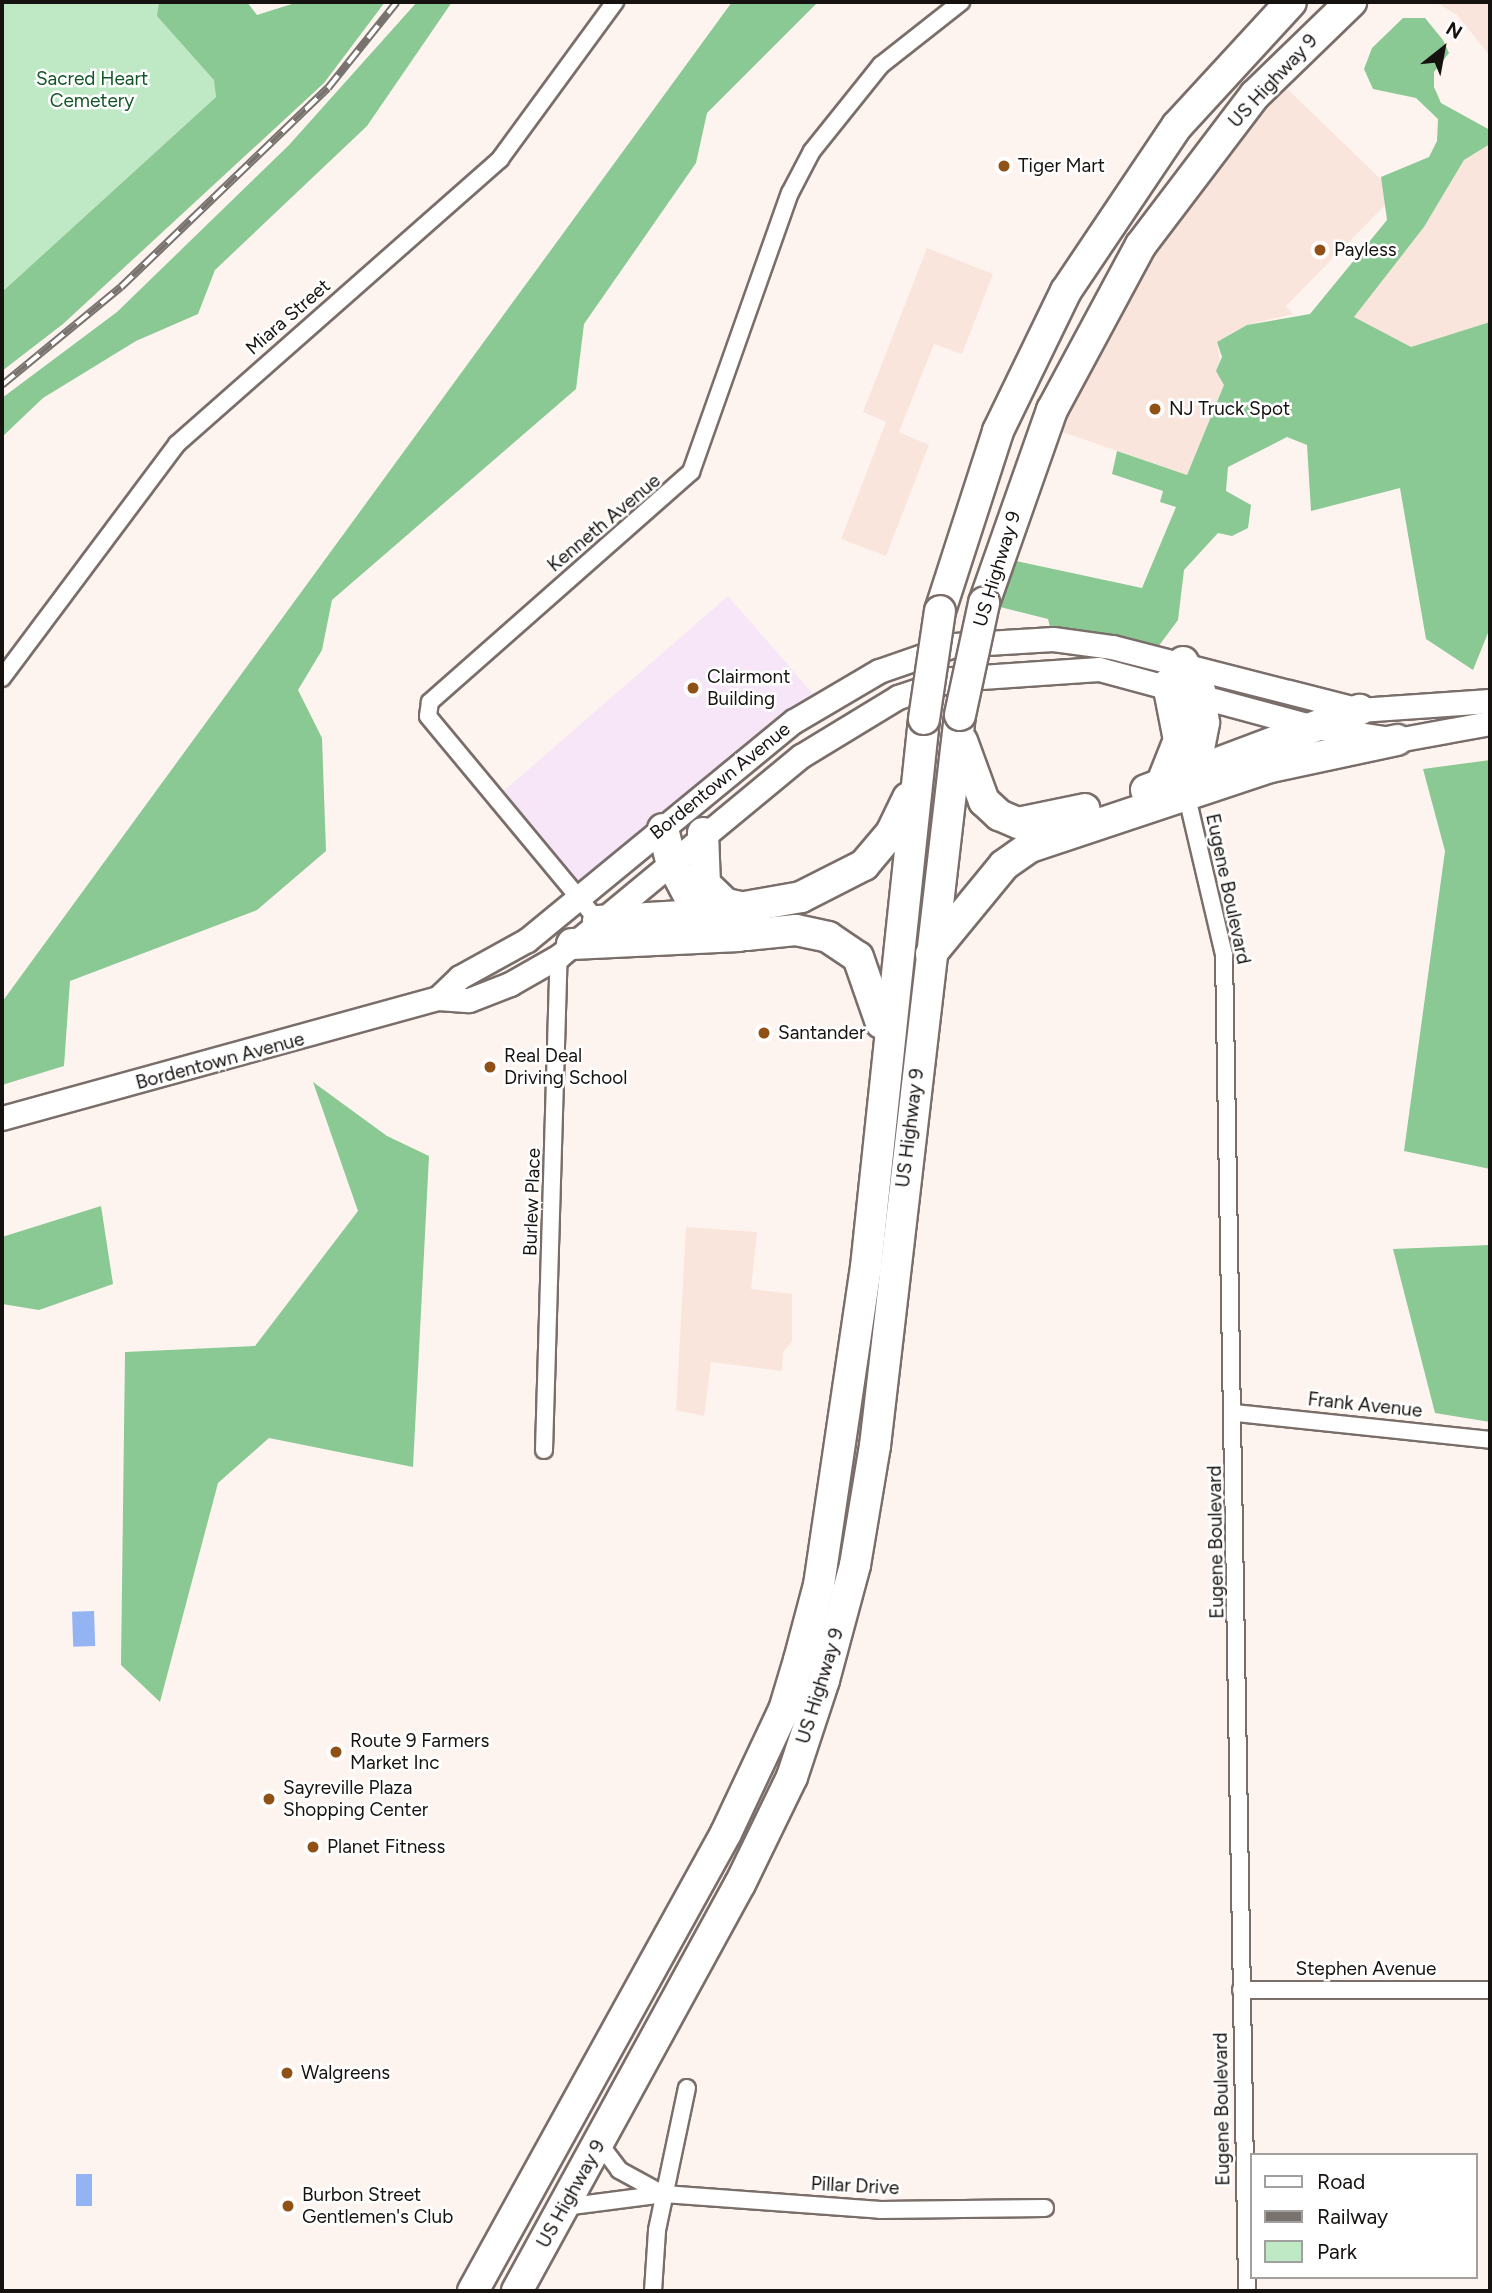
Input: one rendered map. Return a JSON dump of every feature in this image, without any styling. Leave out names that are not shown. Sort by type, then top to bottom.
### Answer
[{"type":"highway","name":"US Highway 9","points":[[473,2291],[726,1833],[784,1710],[818,1585],[866,1266],[886,1043],[924,719],[940,611],[998,431],[1066,291],[1177,126],[1291,2]]},
{"type":"highway","name":"US Highway 9","points":[[517,2291],[740,1884],[792,1777],[824,1680],[855,1565],[875,1446],[959,723],[984,603],[1052,410],[1141,245],[1255,95],[1351,2]]},
{"type":"highway","points":[[1176,673],[1200,691],[1204,723],[1181,785]]},
{"type":"highway","points":[[1176,673],[1181,785]]},
{"type":"highway","points":[[931,954],[1004,864],[1030,847],[1359,710]]},
{"type":"highway","points":[[959,723],[984,801],[1018,823],[1181,785],[1397,740]]},
{"type":"highway","points":[[565,950],[746,921],[801,897],[864,865],[891,832],[919,775]]},
{"type":"highway","points":[[663,829],[671,862],[699,915]]},
{"type":"highway","points":[[703,833],[705,884],[746,921]]},
{"type":"highway","points":[[598,921],[699,915],[818,934],[858,957],[874,990],[886,1043]]},
{"type":"street","name":"Miara Street","points":[[2,678],[177,444],[500,159],[615,2]]},
{"type":"street","name":"Kenneth Avenue","points":[[598,921],[428,716],[430,702],[435,691],[691,472],[790,193],[812,150],[864,82],[961,2]]},
{"type":"street","name":"Bordentown Avenue","points":[[438,998],[579,897],[794,721],[879,671],[954,645],[1053,639],[1176,673],[1359,710],[1490,701]]},
{"type":"street","name":"Bordentown Avenue","points":[[2,1118],[438,998],[469,1000],[565,950],[703,833],[801,756],[867,714],[952,679],[1099,668],[1176,673]]},
{"type":"street","points":[[1200,691],[1314,727],[1397,740],[1490,723]]},
{"type":"street","name":"Eugene Boulevard","points":[[1181,785],[1224,955],[1235,1413],[1247,2291]]},
{"type":"street","name":"Burlew Place","points":[[544,1450],[565,950]]},
{"type":"street","name":"Frank Avenue","points":[[1235,1413],[1490,1440]]},
{"type":"street","name":"Stephen Avenue","points":[[1241,1990],[1490,1990]]},
{"type":"street","points":[[653,2291],[664,2194],[687,2088]]},
{"type":"street","name":"Pillar Drive","points":[[599,2143],[619,2170],[664,2194]]},
{"type":"street","name":"Pillar Drive","points":[[564,2207],[664,2194],[880,2210],[1045,2208]]},
{"type":"shaded area","points":[[1436,2],[1490,2],[1490,56],[1457,15]]},
{"type":"shaded area","points":[[1274,76],[1396,194],[1286,306],[1293,314],[1247,325],[1217,342],[1224,385],[1187,475],[1045,426],[1066,380]]},
{"type":"shaded area","points":[[1490,144],[1490,322],[1411,348],[1377,334],[1354,317],[1424,227],[1464,160]]},
{"type":"shaded area","points":[[927,248],[993,274],[962,354],[934,344],[899,432],[929,445],[886,556],[841,539],[886,422],[863,412]]},
{"type":"shaded area","points":[[728,596],[822,704],[589,906],[496,798]]},
{"type":"shaded area","points":[[686,1227],[757,1232],[751,1289],[792,1294],[792,1342],[783,1352],[782,1371],[711,1362],[704,1416],[676,1410]]},
{"type":"green space","name":"Sacred Heart Cemetery","points":[[2,2],[208,2],[216,97],[2,292]]},
{"type":"green space","points":[[159,2],[247,2],[257,15],[298,2],[385,2],[324,83],[63,324],[2,371],[2,292],[216,97],[214,80],[157,16]]},
{"type":"green space","points":[[417,2],[452,2],[367,126],[215,270],[198,314],[136,341],[43,398],[2,437],[2,398],[117,312],[289,145]]},
{"type":"green space","points":[[732,2],[818,2],[707,113],[696,163],[584,324],[576,389],[332,600],[322,650],[298,690],[322,738],[326,851],[257,910],[70,981],[64,1066],[2,1085],[2,1002]]},
{"type":"green space","points":[[1403,18],[1425,18],[1443,40],[1449,53],[1434,72],[1434,87],[1441,103],[1490,130],[1490,144],[1464,160],[1424,227],[1354,317],[1411,347],[1490,322],[1490,628],[1473,670],[1426,639],[1400,488],[1311,511],[1307,445],[1287,437],[1228,467],[1226,491],[1251,505],[1248,528],[1232,536],[1218,533],[1184,570],[1178,620],[1152,655],[1053,639],[1048,619],[984,603],[998,557],[1142,588],[1176,507],[1160,502],[1163,491],[1112,474],[1117,451],[1187,475],[1224,385],[1216,371],[1222,357],[1217,342],[1247,325],[1310,314],[1387,220],[1381,177],[1429,157],[1437,141],[1438,119],[1416,98],[1373,89],[1364,69],[1372,48]]},
{"type":"green space","points":[[1490,760],[1490,1169],[1404,1151],[1445,851],[1423,769]]},
{"type":"green space","points":[[313,1082],[387,1136],[429,1156],[413,1467],[269,1438],[218,1483],[160,1702],[121,1665],[125,1352],[255,1346],[358,1211]]},
{"type":"green space","points":[[101,1206],[113,1284],[39,1310],[2,1304],[2,1237]]},
{"type":"green space","points":[[1490,1245],[1490,1422],[1435,1413],[1393,1249]]},
{"type":"water","points":[[94,1611],[95,1646],[73,1647],[72,1612]]},
{"type":"water","points":[[76,2174],[92,2174],[92,2206],[76,2206]]},
{"type":"railway","points":[[2,385],[121,287],[328,88],[397,2]]},
{"type":"place","name":"Tiger Mart","points":[[1004,166]]},
{"type":"place","name":"Payless","points":[[1320,250]]},
{"type":"place","name":"NJ Truck Spot","points":[[1155,409]]},
{"type":"place","name":"Clairmont Building","points":[[693,688]]},
{"type":"place","name":"Santander","points":[[764,1033]]},
{"type":"place","name":"Real Deal Driving School","points":[[490,1067]]},
{"type":"place","name":"Route 9 Farmers Market Inc","points":[[336,1752]]},
{"type":"place","name":"Sayreville Plaza Shopping Center","points":[[269,1799]]},
{"type":"place","name":"Planet Fitness","points":[[313,1847]]},
{"type":"place","name":"Walgreens","points":[[287,2073]]},
{"type":"place","name":"Burbon Street Gentlemen's Club","points":[[288,2206]]}]
